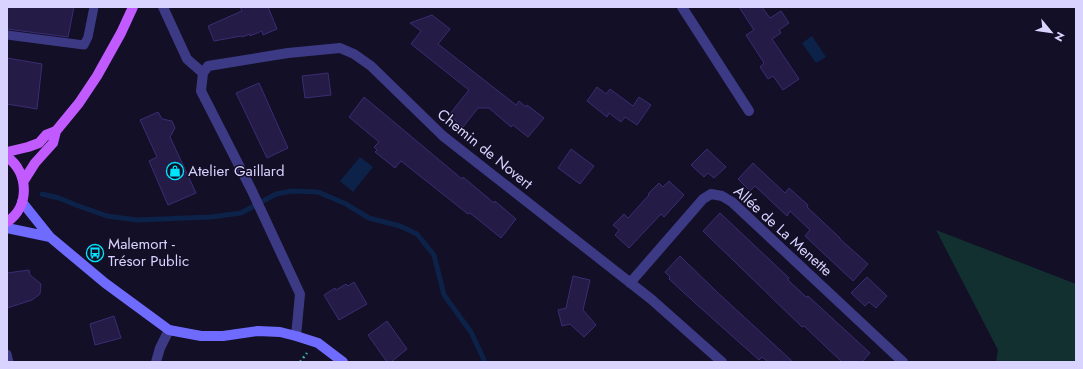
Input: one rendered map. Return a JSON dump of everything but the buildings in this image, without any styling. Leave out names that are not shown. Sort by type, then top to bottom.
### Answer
[{"type":"main road","points":[[24,182],[35,163],[53,143],[56,131],[97,76],[121,33],[133,7]]},
{"type":"main road","points":[[7,152],[39,143],[46,135],[56,131]]},
{"type":"main road","points":[[7,157],[12,160],[19,170],[24,182],[22,202],[17,212],[7,222]]},
{"type":"main road","points":[[22,202],[50,237],[105,283],[169,330],[201,336],[223,336],[258,331],[280,332],[318,343],[343,362]]},
{"type":"main road","points":[[7,228],[50,237]]},
{"type":"street","points":[[163,7],[187,59],[203,73],[201,91],[252,191],[300,294],[296,336]]},
{"type":"street","points":[[682,7],[749,111]]},
{"type":"street","name":"Chemin de Novert","points":[[203,73],[208,66],[288,53],[340,48],[354,54],[372,66],[443,136],[651,299],[722,362]]},
{"type":"street","name":"Allée de La Menette","points":[[630,283],[703,199],[711,194],[722,196],[732,202],[903,362]]},
{"type":"street","points":[[156,362],[160,348],[169,330]]},
{"type":"lane","points":[[7,35],[84,45],[88,37],[94,7]]},
{"type":"lane","points":[[7,354],[9,362]]},
{"type":"green space","points":[[936,230],[1076,284],[1076,362],[996,362],[998,350]]},
{"type":"water","points":[[812,36],[826,57],[816,63],[802,43]]},
{"type":"water","points":[[360,157],[373,167],[353,192],[340,181]]},
{"type":"waterway","points":[[42,194],[59,198],[107,216],[137,220],[211,217],[241,213],[276,194],[292,191],[318,192],[346,204],[369,218],[400,226],[417,234],[434,255],[444,295],[471,332],[485,362]]},
{"type":"place","name":"Atelier Gaillard","points":[[175,171]]},
{"type":"place","name":"Malemort - Trésor Public","points":[[95,253]]}]
